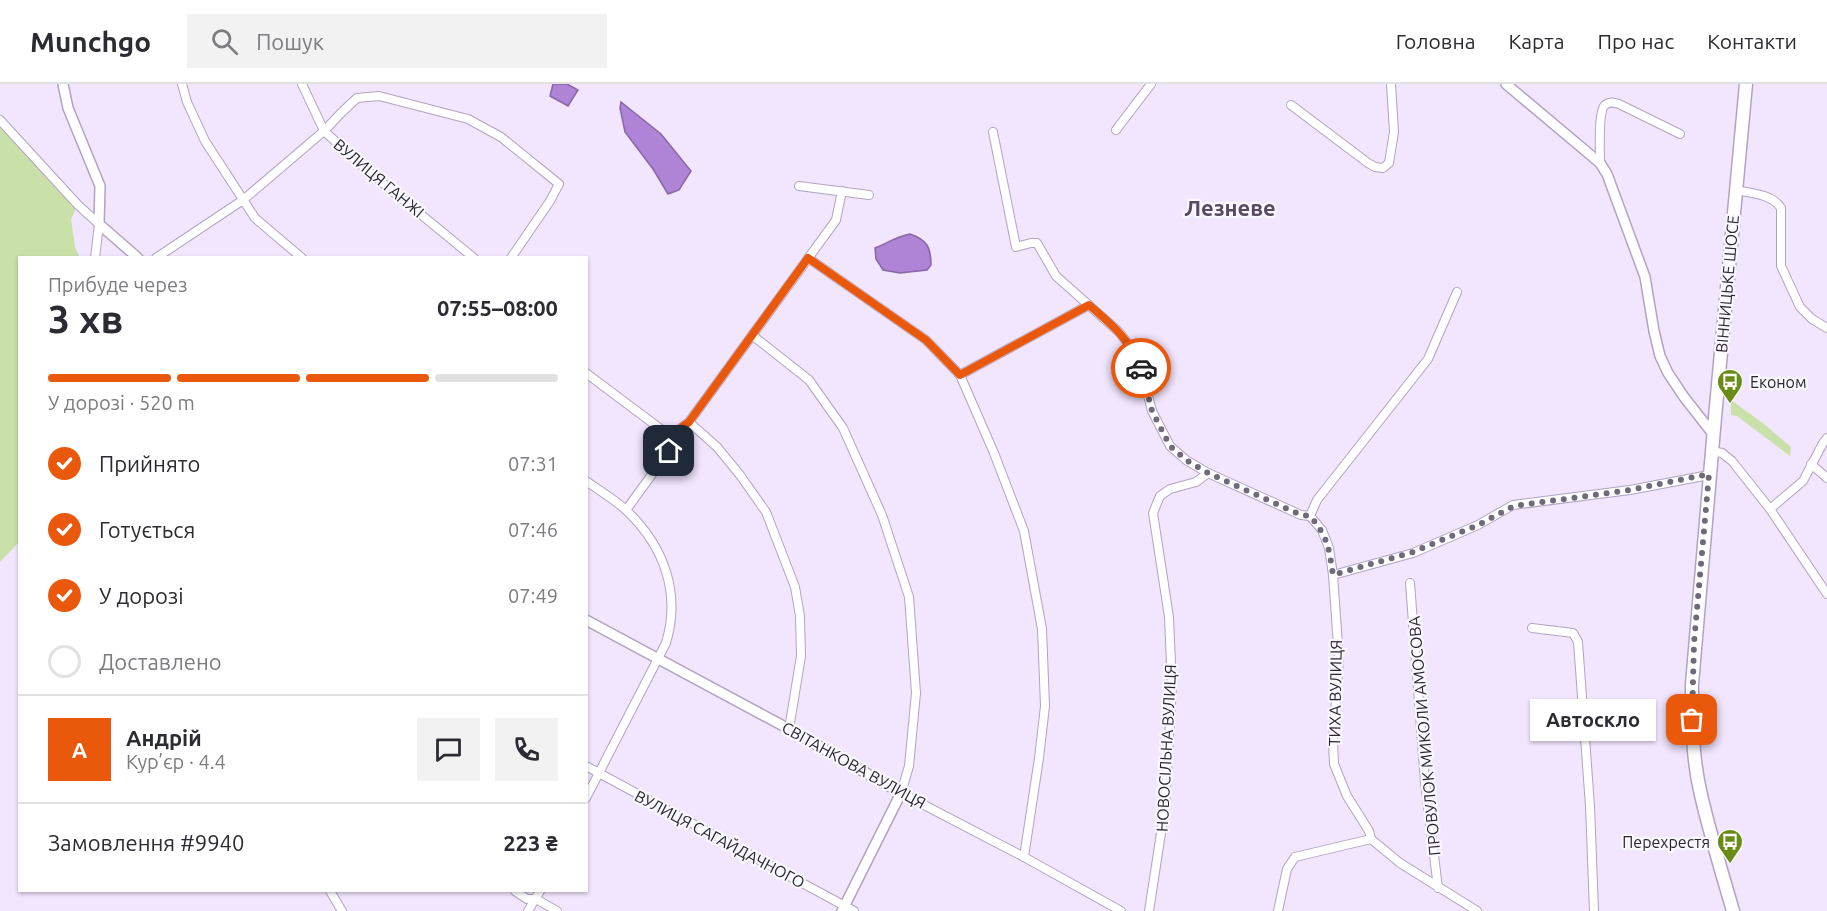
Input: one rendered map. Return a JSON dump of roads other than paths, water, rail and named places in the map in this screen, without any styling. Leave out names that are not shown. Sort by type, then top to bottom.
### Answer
[{"type":"main road","name":"ВІННИЦЬКЕ ШОСЕ","points":[[1733,911],[1701,794],[1692,720],[1694,643],[1746,84]]},
{"type":"street","points":[[63,84],[68,108],[100,186],[95,256]]},
{"type":"street","points":[[182,84],[187,102],[205,141],[255,218],[300,256]]},
{"type":"street","name":"ВУЛИЦЯ ГАНЖІ","points":[[302,84],[324,131],[368,171],[472,256]]},
{"type":"street","points":[[1116,130],[1151,84]]},
{"type":"street","points":[[1291,105],[1368,163],[1383,168],[1389,163],[1394,132],[1391,84]]},
{"type":"street","points":[[1506,84],[1600,163],[1607,174],[1645,276],[1660,356],[1684,397],[1713,434]]},
{"type":"street","points":[[159,256],[243,200],[324,131],[357,98],[379,96],[468,119],[501,137],[559,184],[513,256]]},
{"type":"street","points":[[1600,163],[1601,115],[1607,103],[1619,104],[1680,134]]},
{"type":"street","points":[[0,120],[78,205],[136,256]]},
{"type":"street","points":[[993,132],[1016,247],[1037,243],[1056,276],[1119,332],[1133,350],[1143,376],[1152,411],[1170,446],[1186,460],[1208,473],[1301,515],[1310,516],[1317,500],[1428,359],[1457,292]]},
{"type":"street","points":[[799,186],[869,195]]},
{"type":"street","points":[[1735,190],[1765,196],[1779,204],[1781,208],[1781,266],[1800,307],[1812,319],[1827,328]]},
{"type":"street","points":[[626,510],[669,451],[670,436],[689,422],[836,220],[842,191]]},
{"type":"street","points":[[808,258],[926,340],[960,375],[994,453],[1024,531],[1042,629],[1045,706],[1024,857]]},
{"type":"street","points":[[960,375],[1089,305]]},
{"type":"street","points":[[752,334],[809,380],[843,428],[886,525],[909,597],[916,693],[909,766],[901,793],[844,908]]},
{"type":"street","points":[[588,374],[670,436]]},
{"type":"street","points":[[689,422],[717,447],[766,512],[795,587],[800,616],[801,656],[789,729]]},
{"type":"street","points":[[1770,509],[1803,481],[1827,438]]},
{"type":"street","points":[[1712,451],[1722,453],[1732,461],[1770,509],[1827,594]]},
{"type":"street","points":[[1811,464],[1827,478]]},
{"type":"street","name":"НОВОСІЛЬНА ВУЛИЦЯ","points":[[1149,911],[1165,807],[1172,687],[1169,617],[1153,513],[1160,496],[1170,489],[1196,482],[1208,473]]},
{"type":"street","points":[[1333,575],[1413,552],[1478,525],[1514,506],[1630,490],[1709,474]]},
{"type":"street","points":[[588,482],[626,510],[650,536],[669,576],[671,593],[670,628],[659,658],[588,794]]},
{"type":"street","name":"ТИХА ВУЛИЦЯ","points":[[1310,516],[1322,530],[1329,548],[1333,575],[1339,659],[1333,740],[1334,764],[1347,796],[1365,823],[1371,840]]},
{"type":"street","name":"ПРОВУЛОК МИКОЛИ АМОСОВА","points":[[1410,583],[1425,782],[1438,888]]},
{"type":"street","name":"СВІТАНКОВА ВУЛИЦЯ","points":[[588,621],[1121,911]]},
{"type":"street","points":[[1532,628],[1573,633],[1578,642],[1590,806],[1594,911]]},
{"type":"street","name":"ВУЛИЦЯ САГАЙДАЧНОГО","points":[[588,767],[844,908],[854,911]]},
{"type":"street","points":[[1278,911],[1287,869],[1295,857],[1371,840],[1400,863],[1477,911]]},
{"type":"street","points":[[331,892],[342,911]]},
{"type":"street","points":[[517,892],[527,898],[536,899],[557,911]]},
{"type":"street","points":[[528,911],[540,892]]},
{"type":"place","name":"Економ","points":[[1730,405]]},
{"type":"place","name":"Автоскло","points":[[1692,720]]},
{"type":"place","name":"Перехрестя","points":[[1730,865]]},
{"type":"district","name":"Лезневе","points":[[1230,208]]}]
